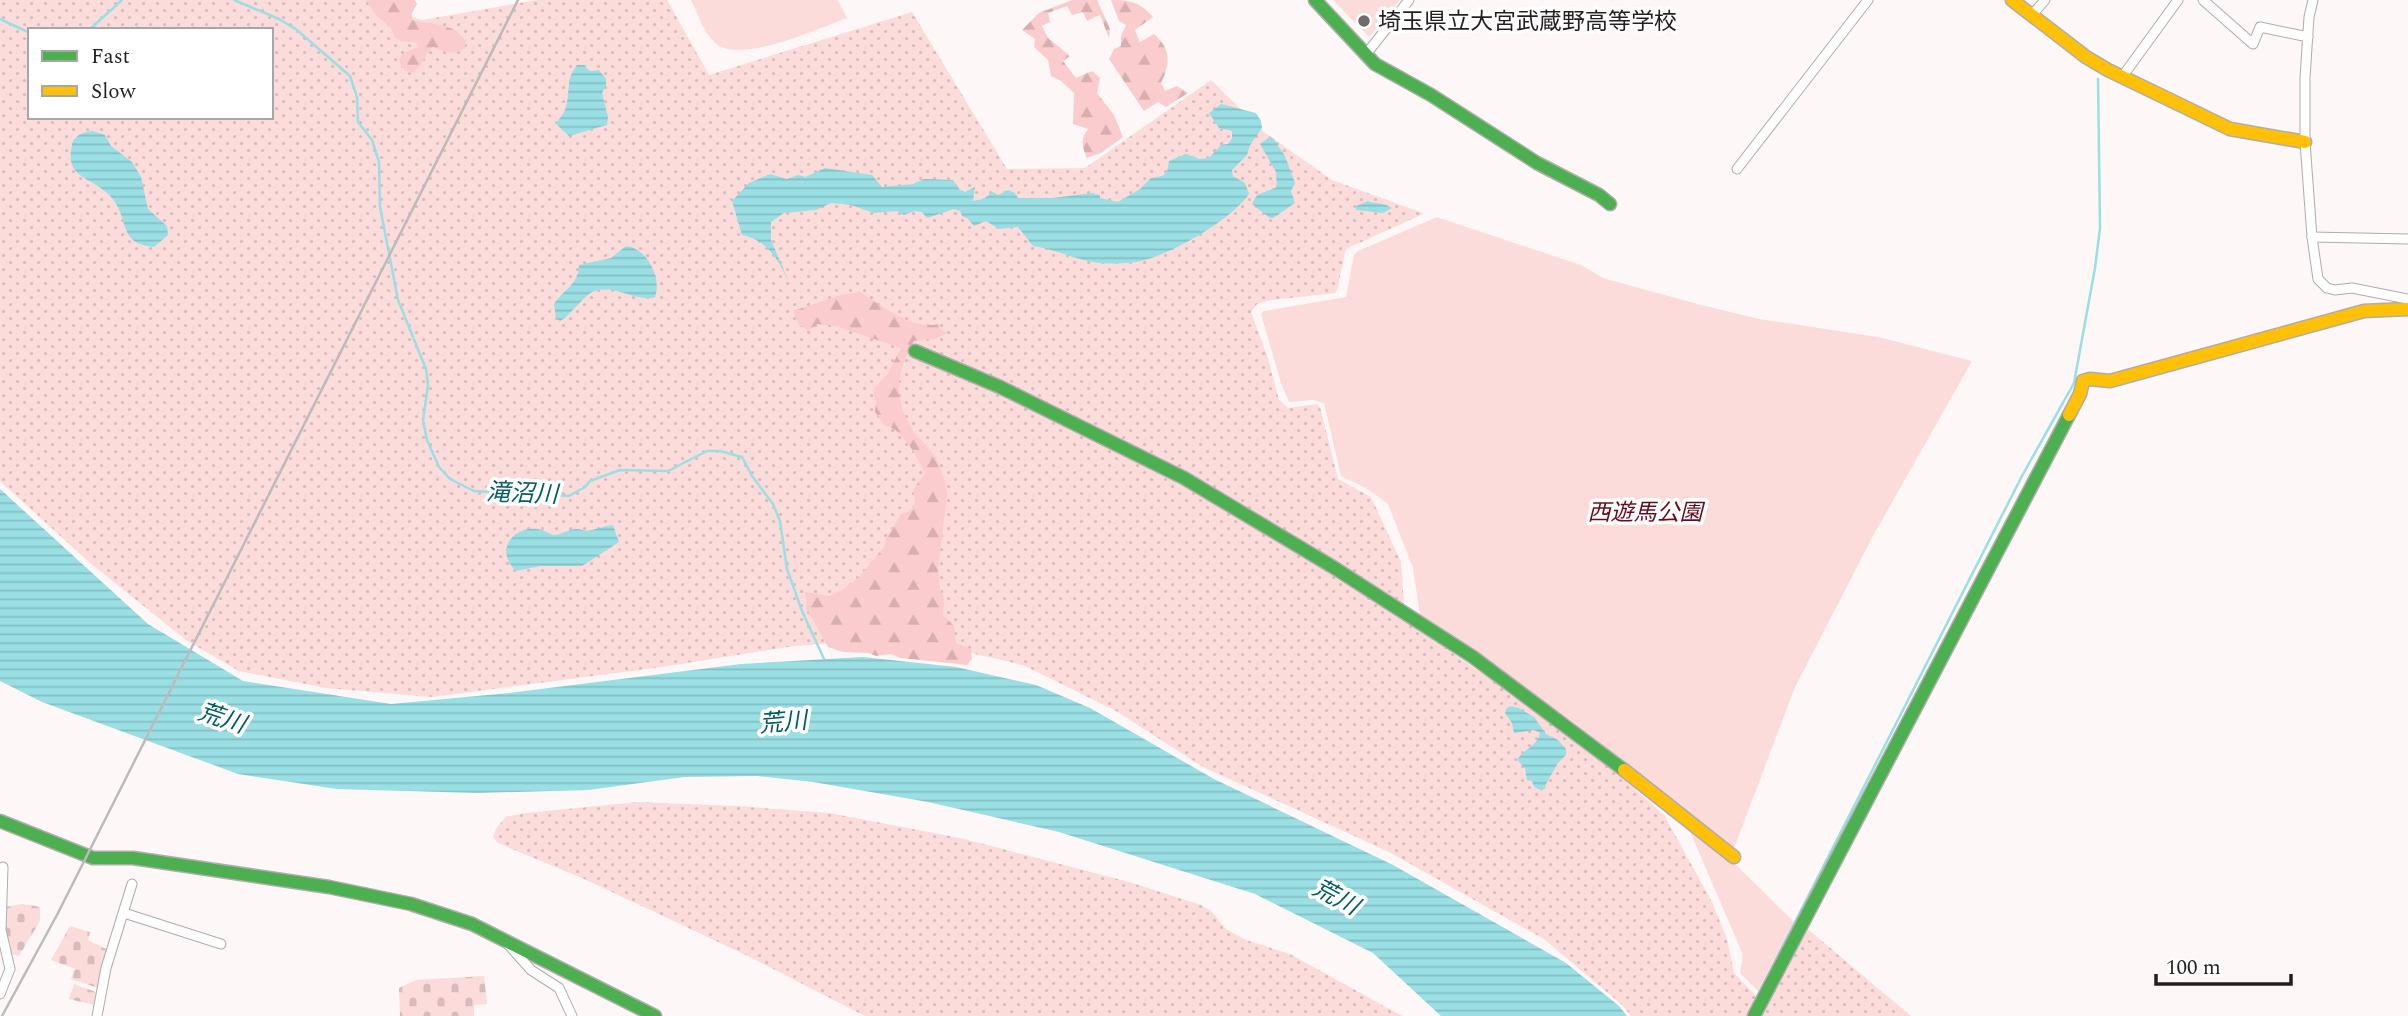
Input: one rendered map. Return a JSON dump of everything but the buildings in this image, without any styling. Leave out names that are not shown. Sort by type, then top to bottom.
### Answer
[{"type":"street","points":[[1315,0],[1375,64],[1431,95],[1537,163],[1599,195],[1610,204]]},
{"type":"street","points":[[1367,53],[1409,0]]},
{"type":"street","points":[[1737,169],[1868,0]]},
{"type":"street","points":[[2012,0],[2085,57],[2122,77],[2230,129],[2305,142]]},
{"type":"street","points":[[2032,15],[2045,0]]},
{"type":"street","points":[[2122,77],[2178,0]]},
{"type":"street","points":[[2203,0],[2253,44],[2260,27],[2308,37]]},
{"type":"street","points":[[2313,0],[2308,37],[2305,142],[2318,279],[2327,288],[2335,290],[2352,288],[2408,299]]},
{"type":"street","points":[[2312,237],[2408,239]]},
{"type":"street","points":[[1754,1016],[2074,407],[2084,381],[2110,381],[2364,312],[2408,309]]},
{"type":"street","points":[[915,351],[1000,387],[1184,478],[1333,567],[1473,657],[1677,810],[1734,857]]},
{"type":"street","points":[[0,821],[93,858],[133,858],[329,887],[390,899],[472,924],[655,1016]]},
{"type":"street","points":[[0,994],[10,969],[1,930],[3,867]]},
{"type":"street","points":[[97,1016],[106,968],[132,884]]},
{"type":"street","points":[[124,913],[221,944]]},
{"type":"street","points":[[506,942],[531,970],[559,988],[572,1016]]},
{"type":"green space","points":[[0,0],[380,0],[404,14],[422,20],[537,0],[667,0],[709,75],[912,12],[1007,169],[1085,168],[1211,80],[1264,132],[1332,180],[1423,213],[1346,249],[1335,293],[1271,300],[1257,304],[1251,312],[1268,358],[1279,400],[1288,408],[1317,404],[1320,407],[1338,479],[1371,497],[1401,562],[1405,620],[1602,760],[1664,815],[1712,902],[1727,939],[1734,973],[1756,996],[1768,996],[1804,926],[1911,1016],[1631,1016],[1622,1005],[1544,939],[1389,852],[1203,767],[1116,711],[1023,665],[945,647],[852,642],[794,646],[655,668],[432,697],[326,688],[239,671],[186,640],[90,563],[0,481]]},
{"type":"green space","points":[[366,0],[415,0],[417,4],[412,20],[449,27],[461,35],[466,42],[465,48],[449,52],[433,47],[418,68],[408,72],[399,59],[404,53],[418,47],[415,42],[395,38],[391,28],[376,15]]},
{"type":"green space","points":[[691,0],[838,0],[847,18],[780,43],[742,50],[727,49],[711,39]]},
{"type":"green space","points":[[1072,0],[1097,0],[1110,29],[1109,38],[1100,15],[1087,21],[1083,12],[1072,15],[1067,6],[1048,13],[1050,22],[1042,26],[1048,38],[1070,56],[1063,61],[1076,78],[1092,71],[1100,78],[1097,93],[1114,115],[1123,137],[1101,153],[1087,158],[1083,143],[1088,129],[1073,124],[1074,93],[1051,76],[1048,60],[1034,47],[1035,39],[1022,30],[1039,13]]},
{"type":"green space","points":[[1111,0],[1134,3],[1153,17],[1135,30],[1140,42],[1154,34],[1160,40],[1168,57],[1167,69],[1161,83],[1165,91],[1177,86],[1188,93],[1166,107],[1158,102],[1144,111],[1109,59],[1114,49],[1121,46],[1121,36],[1126,25],[1119,21]]},
{"type":"green space","name":"埼玉県立大宮武蔵野高等学校","points":[[1333,0],[1400,0],[1369,37]]},
{"type":"green space","name":"西遊馬公園","points":[[1437,217],[1581,265],[1603,278],[1701,305],[1759,319],[1878,337],[1972,361],[1873,536],[1795,687],[1730,859],[1794,922],[1758,991],[1740,973],[1743,955],[1679,806],[1572,721],[1420,615],[1413,568],[1388,504],[1369,490],[1341,476],[1324,403],[1313,400],[1289,402],[1281,383],[1261,314],[1264,311],[1346,297],[1354,255],[1358,251]]},
{"type":"green space","points":[[860,292],[907,320],[918,324],[939,324],[940,329],[948,333],[934,339],[914,341],[903,364],[899,386],[908,421],[934,456],[945,482],[947,495],[938,569],[944,599],[943,615],[954,626],[956,643],[971,649],[972,659],[967,665],[901,658],[890,654],[876,656],[843,652],[828,647],[807,609],[805,592],[829,596],[844,589],[859,577],[884,547],[901,514],[910,511],[915,503],[913,490],[925,473],[903,438],[892,428],[885,426],[875,412],[873,390],[888,373],[901,348],[835,326],[817,324],[809,331],[799,325],[793,311],[841,295]]},
{"type":"green space","points":[[638,802],[829,813],[960,838],[1129,882],[1201,905],[1212,912],[1226,929],[1246,940],[1290,954],[1402,1016],[865,1016],[750,957],[582,878],[498,843],[493,837],[506,817]]},
{"type":"green space","points":[[23,904],[40,907],[40,921],[19,956],[12,954],[4,933],[5,907]]},
{"type":"green space","points":[[70,926],[90,932],[88,940],[108,950],[98,988],[71,979],[75,969],[51,960]]},
{"type":"green space","points":[[484,976],[487,1004],[474,1005],[474,1016],[400,1016],[399,988],[416,980]]},
{"type":"green space","points":[[74,984],[96,992],[94,1005],[69,999]]},
{"type":"water","points":[[577,65],[584,65],[590,71],[599,70],[606,79],[602,93],[608,117],[607,125],[569,136],[557,125],[567,104],[571,76]]},
{"type":"water","points":[[1221,104],[1256,113],[1261,121],[1262,128],[1250,145],[1247,155],[1232,170],[1233,176],[1245,183],[1249,194],[1217,224],[1172,250],[1140,261],[1117,264],[1075,258],[1033,246],[1018,227],[999,229],[986,221],[974,226],[960,211],[954,209],[927,218],[922,212],[915,211],[904,215],[897,211],[874,213],[851,205],[831,203],[816,210],[784,213],[771,222],[771,240],[789,282],[772,252],[759,242],[742,235],[732,201],[749,183],[770,174],[787,179],[798,175],[805,177],[825,168],[872,175],[882,187],[913,184],[924,179],[953,180],[960,190],[965,192],[975,187],[973,201],[983,199],[993,192],[998,195],[1008,190],[1018,198],[1053,198],[1092,193],[1100,195],[1100,198],[1118,202],[1140,189],[1151,178],[1167,172],[1169,161],[1186,154],[1200,159],[1209,158],[1221,145],[1228,144],[1232,131],[1219,128],[1209,113]]},
{"type":"water","points":[[93,131],[105,135],[111,146],[132,162],[141,177],[148,209],[167,226],[168,235],[154,247],[134,241],[111,197],[82,176],[72,165],[72,145],[75,139],[82,133]]},
{"type":"water","points":[[1273,138],[1285,156],[1295,183],[1291,191],[1295,203],[1273,218],[1252,204],[1257,195],[1277,187],[1276,172],[1260,144]]},
{"type":"water","points":[[1368,201],[1392,208],[1383,213],[1356,210],[1356,206]]},
{"type":"water","points":[[626,246],[640,252],[651,265],[657,289],[655,297],[597,290],[589,294],[565,318],[560,321],[556,318],[554,304],[573,282],[579,265],[611,258]]},
{"type":"water","name":"荒川","points":[[0,489],[148,624],[243,681],[391,704],[509,693],[741,664],[863,657],[956,667],[1036,685],[1090,708],[1214,779],[1393,865],[1566,963],[1619,1006],[1627,1016],[1441,1016],[1373,953],[1255,894],[1059,832],[928,802],[813,782],[757,776],[685,777],[588,790],[477,793],[337,789],[238,774],[42,702],[0,681]]},
{"type":"water","points":[[613,525],[619,542],[582,566],[540,566],[516,571],[507,555],[509,541],[521,531],[538,529],[554,535],[573,529],[590,531]]},
{"type":"water","points":[[1510,706],[1534,717],[1546,734],[1558,740],[1566,749],[1566,755],[1558,763],[1542,791],[1534,787],[1532,781],[1527,780],[1525,768],[1517,760],[1536,742],[1540,733],[1534,730],[1514,733],[1512,723],[1505,713]]},
{"type":"waterway","name":"滝沼川","points":[[91,28],[122,0]]},
{"type":"waterway","name":"滝沼川","points":[[234,0],[279,19],[297,30],[350,76],[357,97],[358,122],[372,140],[379,162],[380,207],[398,300],[426,369],[428,385],[423,420],[427,440],[439,467],[450,479],[474,491],[569,496],[590,481],[620,470],[668,471],[707,451],[720,451],[742,457],[752,476],[773,504],[780,521],[787,569],[824,659]]},
{"type":"waterway","name":"滝沼川","points":[[0,19],[28,32]]},
{"type":"waterway","points":[[1760,991],[2022,476],[2074,383],[2100,228],[2098,79]]},
{"type":"railway","points":[[2,1016],[58,913],[518,0]]},
{"type":"traffic: fast","points":[[1315,0],[1375,64],[1431,95],[1537,163],[1599,195],[1610,204]]},
{"type":"traffic: fast","points":[[915,351],[1000,387],[1184,478],[1333,567],[1473,657],[1624,770]]},
{"type":"traffic: fast","points":[[1754,1016],[2069,415]]},
{"type":"traffic: fast","points":[[0,821],[93,858],[133,858],[329,887],[411,904],[472,924],[655,1016]]},
{"type":"traffic: slow","points":[[2012,0],[2086,57],[2108,70],[2230,129],[2305,142]]},
{"type":"traffic: slow","points":[[2069,415],[2080,394],[2083,381],[2110,381],[2364,311],[2408,309]]},
{"type":"traffic: slow","points":[[1624,770],[1734,857]]},
{"type":"place","name":"埼玉県立大宮武蔵野高等学校","points":[[1364,21]]}]
